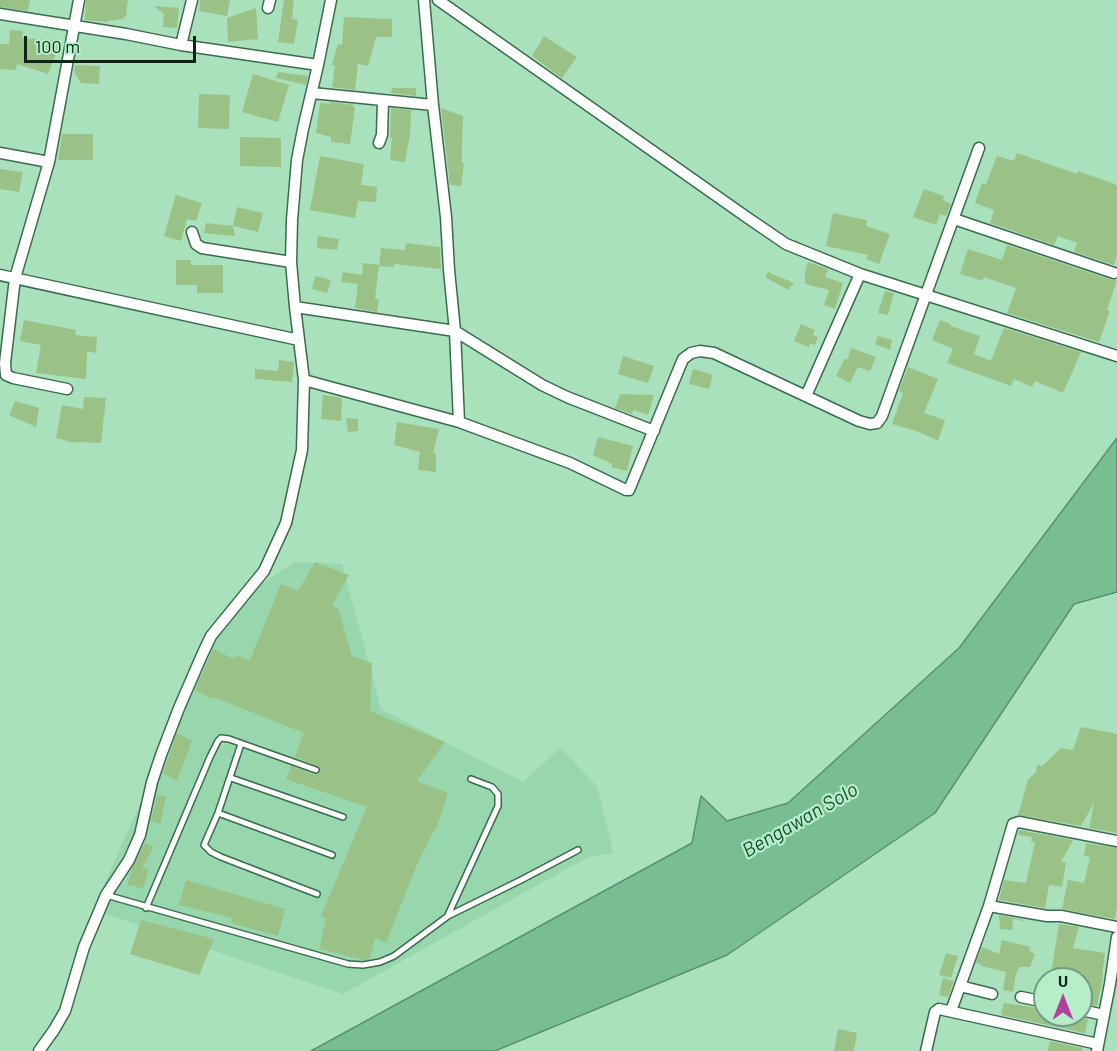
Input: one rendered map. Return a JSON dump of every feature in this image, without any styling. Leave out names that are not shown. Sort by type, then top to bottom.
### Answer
[{"type":"street","points":[[67,389],[19,380],[6,375],[5,363],[15,278],[49,162],[79,0]]},
{"type":"street","points":[[181,45],[192,0]]},
{"type":"street","points":[[39,1051],[64,1011],[84,947],[106,895],[129,860],[140,835],[160,755],[202,655],[212,636],[264,571],[286,523],[302,450],[304,380],[291,262],[297,160],[331,0]]},
{"type":"street","points":[[424,0],[446,217],[459,422]]},
{"type":"street","points":[[438,0],[786,243],[860,274],[1117,356]]},
{"type":"street","points":[[0,14],[181,45],[318,65]]},
{"type":"street","points":[[312,93],[433,105]]},
{"type":"street","points":[[379,142],[382,135],[383,100]]},
{"type":"street","points":[[304,380],[459,422],[570,463],[626,490],[629,490],[683,359],[691,353],[700,351],[714,353],[859,421],[877,423],[882,416],[927,295],[979,147]]},
{"type":"street","points":[[0,153],[49,162]]},
{"type":"street","points":[[954,219],[1114,273]]},
{"type":"street","points":[[192,232],[196,244],[202,248],[291,262]]},
{"type":"street","points":[[806,396],[860,274]]},
{"type":"street","points":[[0,275],[299,340]]},
{"type":"street","points":[[295,307],[455,331],[542,385],[567,397],[654,430]]},
{"type":"street","points":[[951,1011],[989,906],[1013,824],[1019,822],[1117,841]]},
{"type":"street","points":[[989,906],[1117,927]]},
{"type":"street","points":[[926,1051],[935,1012],[939,1009],[1097,1047],[1114,985],[1117,938]]},
{"type":"street","points":[[960,986],[992,994]]},
{"type":"street","points":[[1021,997],[1033,1000]]},
{"type":"street","points":[[1093,1013],[1104,1015]]},
{"type":"lane","points":[[146,908],[210,757],[221,738],[316,770]]},
{"type":"lane","points":[[242,744],[218,813],[204,845],[211,852],[317,894]]},
{"type":"lane","points":[[231,778],[343,817]]},
{"type":"lane","points":[[448,916],[498,806],[498,794],[492,787],[471,778]]},
{"type":"lane","points":[[218,813],[332,855]]},
{"type":"lane","points":[[106,895],[348,964],[363,965],[380,962],[394,956],[448,916],[578,850]]},
{"type":"shaded area","points":[[295,562],[342,564],[381,709],[523,782],[560,748],[597,786],[613,853],[588,857],[343,994],[93,910],[227,606]]},
{"type":"water","name":"Bengawan Solo","points":[[1117,438],[1117,592],[1074,604],[935,813],[727,955],[495,1051],[311,1051],[692,843],[701,796],[727,821],[788,803],[959,648]]},
{"type":"building","points":[[0,0],[30,0],[28,11],[0,7]]},
{"type":"building","points":[[86,0],[128,0],[126,16],[123,19],[107,22],[85,20]]},
{"type":"building","points":[[200,0],[230,0],[227,16],[199,11]]},
{"type":"building","points":[[284,0],[294,0],[292,19],[298,20],[294,44],[278,42]]},
{"type":"building","points":[[154,6],[179,8],[177,28],[163,27],[164,14]]},
{"type":"building","points":[[256,8],[258,39],[228,42],[227,18]]},
{"type":"building","points":[[344,17],[392,19],[392,37],[376,37],[368,66],[358,64],[355,90],[332,87],[335,66],[332,65],[338,44],[342,45]]},
{"type":"building","points":[[10,30],[23,31],[22,38],[61,41],[48,74],[17,64],[16,70],[0,69],[0,44],[9,44]]},
{"type":"building","points":[[544,36],[577,57],[562,78],[532,56]]},
{"type":"building","points":[[75,65],[100,66],[99,84],[81,83],[74,72]]},
{"type":"building","points":[[278,72],[308,76],[306,85],[276,78]]},
{"type":"building","points":[[253,74],[289,85],[278,122],[242,112]]},
{"type":"building","points":[[392,88],[416,88],[416,96],[391,93]]},
{"type":"building","points":[[199,94],[230,95],[229,129],[198,128]]},
{"type":"building","points":[[330,102],[354,105],[350,144],[331,142],[331,137],[316,133],[320,103],[330,104]]},
{"type":"building","points":[[391,108],[411,110],[410,135],[405,162],[390,160]]},
{"type":"building","points":[[441,108],[463,116],[462,163],[464,163],[461,186],[450,185]]},
{"type":"building","points":[[62,134],[93,134],[93,160],[58,160]]},
{"type":"building","points":[[240,137],[281,138],[281,167],[240,166]]},
{"type":"building","points":[[1017,153],[1117,185],[1117,255],[1114,265],[1074,252],[1077,243],[1058,236],[1054,245],[990,223],[994,210],[975,203],[982,183],[986,184],[997,156],[1014,161]]},
{"type":"building","points":[[320,156],[364,164],[361,185],[377,187],[376,202],[358,201],[355,218],[310,210]]},
{"type":"building","points":[[0,169],[23,172],[19,192],[0,189]]},
{"type":"building","points":[[924,189],[944,196],[943,200],[951,204],[946,216],[940,214],[936,225],[913,217]]},
{"type":"building","points":[[176,195],[202,203],[196,221],[187,219],[181,241],[164,236]]},
{"type":"building","points":[[237,207],[263,213],[258,232],[233,226]]},
{"type":"building","points":[[833,213],[867,220],[866,226],[890,234],[879,264],[866,259],[868,255],[826,246]]},
{"type":"building","points":[[206,223],[233,226],[235,236],[204,233]]},
{"type":"building","points":[[318,236],[339,239],[337,250],[317,248]]},
{"type":"building","points":[[406,243],[440,247],[441,269],[394,264],[394,267],[379,266],[381,248],[405,250]]},
{"type":"building","points":[[1007,245],[1117,280],[1107,310],[1110,311],[1099,342],[1007,313],[1016,288],[984,277],[983,281],[960,274],[968,249],[1002,260]]},
{"type":"building","points":[[176,260],[191,260],[191,265],[223,265],[223,293],[197,293],[197,285],[176,285]]},
{"type":"building","points":[[808,262],[828,269],[825,277],[843,283],[835,309],[824,305],[829,290],[805,284]]},
{"type":"building","points":[[363,263],[379,265],[375,299],[379,299],[377,312],[355,308],[358,284],[341,282],[343,272],[362,275]]},
{"type":"building","points":[[768,272],[794,283],[788,290],[765,277]]},
{"type":"building","points":[[315,276],[331,280],[327,293],[312,289]]},
{"type":"building","points":[[885,291],[894,293],[888,315],[878,313]]},
{"type":"building","points":[[24,320],[76,330],[75,335],[97,337],[96,353],[87,351],[86,379],[36,373],[41,345],[20,341]]},
{"type":"building","points":[[940,320],[980,336],[974,354],[991,361],[1004,328],[1081,352],[1063,393],[1035,381],[1032,387],[1014,379],[1011,386],[947,363],[953,349],[932,340]]},
{"type":"building","points":[[801,324],[815,330],[813,335],[818,337],[815,345],[810,343],[809,347],[794,341]]},
{"type":"building","points":[[878,336],[892,340],[890,350],[875,344]]},
{"type":"building","points":[[851,348],[876,357],[870,371],[858,367],[850,383],[836,376],[845,358],[847,360]]},
{"type":"building","points":[[623,356],[654,366],[648,383],[618,374]]},
{"type":"building","points":[[279,360],[294,362],[292,382],[255,379],[255,369],[278,371]]},
{"type":"building","points":[[908,367],[938,379],[924,413],[945,420],[938,441],[919,432],[892,424],[903,393],[899,391]]},
{"type":"building","points":[[693,369],[713,375],[709,389],[689,384]]},
{"type":"building","points":[[620,394],[654,395],[648,415],[633,410],[632,414],[615,408]]},
{"type":"building","points":[[323,395],[342,398],[341,421],[321,419]]},
{"type":"building","points":[[84,397],[106,398],[101,443],[74,443],[56,438],[62,405],[83,409]]},
{"type":"building","points":[[15,401],[39,408],[36,427],[9,415]]},
{"type":"building","points":[[346,418],[358,419],[358,431],[348,432]]},
{"type":"building","points":[[397,422],[439,429],[433,453],[436,454],[436,472],[418,470],[420,452],[394,445]]},
{"type":"building","points":[[598,437],[633,446],[627,471],[612,467],[612,464],[593,455]]},
{"type":"building","points":[[315,562],[349,575],[332,605],[338,608],[352,656],[372,663],[370,711],[445,742],[417,781],[448,793],[436,830],[416,867],[386,943],[375,938],[370,959],[363,960],[319,949],[326,918],[321,916],[367,807],[286,779],[291,766],[315,775],[320,772],[321,769],[318,766],[295,757],[304,733],[214,697],[212,699],[195,690],[213,649],[234,659],[236,655],[250,660],[281,584],[298,591]]},
{"type":"building","points":[[1081,727],[1117,734],[1117,833],[1089,828],[1094,803],[1081,826],[1018,815],[1028,780],[1036,772],[1037,765],[1042,766],[1061,748],[1073,750]]},
{"type":"building","points":[[177,733],[192,741],[177,781],[163,773]]},
{"type":"building","points":[[157,795],[166,797],[160,824],[151,821]]},
{"type":"building","points":[[1019,830],[1073,840],[1061,862],[1066,862],[1062,887],[1049,885],[1045,908],[999,900],[1004,880],[1026,883],[1035,842],[1031,842],[1032,837],[1018,835]]},
{"type":"building","points":[[145,843],[154,847],[142,868],[149,869],[143,889],[132,885],[127,886],[132,869]]},
{"type":"building","points":[[1086,843],[1117,848],[1115,919],[1062,909],[1068,880],[1084,883],[1090,857],[1084,856]]},
{"type":"building","points":[[186,880],[285,909],[278,936],[231,923],[233,918],[179,905]]},
{"type":"building","points":[[999,915],[1024,921],[1013,919],[1012,930],[1000,929]]},
{"type":"building","points":[[141,920],[214,939],[199,975],[130,954]]},
{"type":"building","points":[[1059,924],[1079,927],[1073,948],[1105,953],[1097,1006],[1093,1005],[1093,967],[1052,967]]},
{"type":"building","points":[[1002,940],[1031,947],[1029,951],[1035,954],[1030,967],[1019,967],[1013,992],[1003,990],[1006,972],[976,963],[982,947],[999,954]]},
{"type":"building","points":[[946,953],[958,956],[951,978],[939,975]]},
{"type":"building","points":[[943,978],[954,981],[948,997],[939,995]]},
{"type":"building","points":[[1004,1003],[1033,1007],[1033,1022],[1001,1015]]},
{"type":"building","points":[[1057,1027],[1086,1027],[1085,1033]]},
{"type":"building","points":[[838,1029],[857,1033],[854,1051],[834,1051]]},
{"type":"building","points":[[1050,1041],[1082,1048],[1082,1051],[1048,1051]]}]
